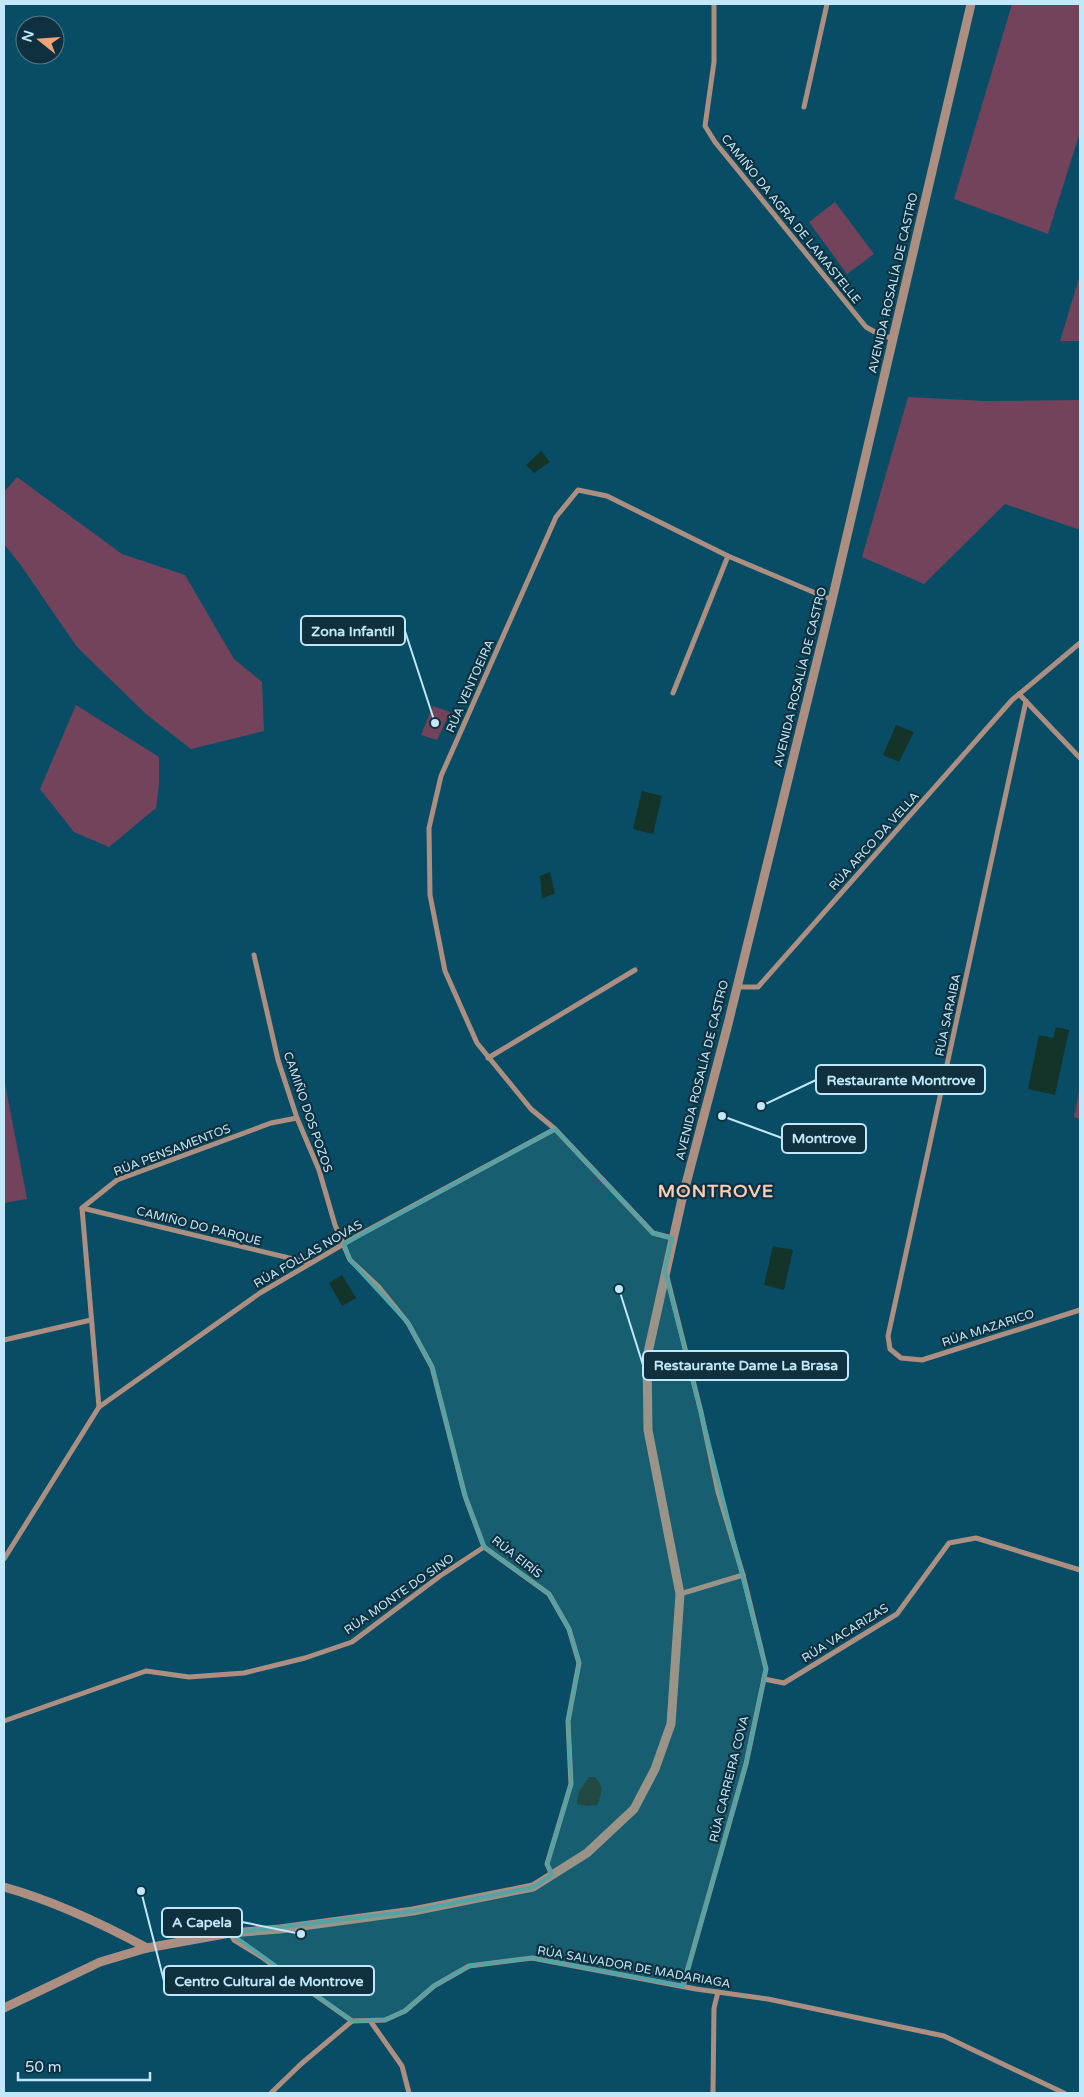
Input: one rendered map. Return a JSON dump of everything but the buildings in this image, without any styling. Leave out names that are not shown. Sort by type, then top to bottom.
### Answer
[{"type":"street","name":"CAMIÑO DA AGRA DE LAMASTELLE","points":[[714,4],[714,62],[705,126],[727,157],[866,327],[882,336],[893,338]]},
{"type":"street","points":[[804,107],[827,4]]},
{"type":"street","name":"AVENIDA ROSALÍA DE CASTRO","points":[[4,2008],[100,1962],[147,1948],[230,1933],[280,1929],[413,1911],[533,1886],[587,1853],[634,1809],[654,1769],[671,1724],[680,1594],[648,1430],[647,1357],[672,1238],[832,600],[971,4]]},
{"type":"street","name":"RÚA VENTOEIRA","points":[[555,1129],[531,1109],[477,1043],[445,971],[430,895],[429,828],[441,776],[556,517],[578,490],[607,496],[728,556],[832,600]]},
{"type":"street","points":[[672,693],[728,556]]},
{"type":"street","name":"RÚA ARCO DA VELLA","points":[[736,987],[758,987],[1019,694],[1080,643]]},
{"type":"street","points":[[1019,694],[1080,758]]},
{"type":"street","name":"RÚA SARAIBA","points":[[901,1358],[890,1349],[888,1336],[1026,701]]},
{"type":"street","name":"CAMIÑO DOS POZOS","points":[[254,955],[278,1060],[298,1118],[319,1170],[335,1225],[344,1244]]},
{"type":"street","points":[[488,1058],[635,970]]},
{"type":"street","name":"RÚA PENSAMENTOS","points":[[82,1208],[117,1180],[271,1124],[298,1118]]},
{"type":"street","points":[[555,1129],[653,1233],[672,1238]]},
{"type":"street","name":"RÚA FOLLAS NOVAS","points":[[4,1559],[99,1407],[260,1293],[344,1244],[555,1129]]},
{"type":"street","points":[[82,1208],[99,1407]]},
{"type":"street","name":"CAMIÑO DO PARQUE","points":[[82,1208],[311,1263]]},
{"type":"street","name":"RÚA EIRÍS","points":[[344,1244],[350,1260],[378,1286],[408,1323],[432,1367],[464,1496],[484,1547],[549,1594],[570,1629],[579,1664],[568,1721],[571,1784],[547,1864],[552,1875]]},
{"type":"street","name":"RÚA CARREIRA COVA","points":[[665,1270],[701,1412],[718,1492],[743,1575],[766,1669],[746,1764],[683,1986]]},
{"type":"street","name":"RÚA MAZARICO","points":[[901,1358],[922,1360],[1080,1310]]},
{"type":"street","points":[[4,1340],[91,1320]]},
{"type":"street","name":"RÚA VACARIZAS","points":[[764,1680],[784,1683],[897,1614],[949,1543],[976,1538],[1080,1570]]},
{"type":"street","name":"RÚA MONTE DO SINO","points":[[4,1721],[146,1671],[189,1677],[244,1673],[305,1658],[352,1642],[440,1576],[484,1547]]},
{"type":"street","points":[[680,1594],[743,1575]]},
{"type":"street","points":[[4,1887],[101,1923],[147,1948]]},
{"type":"street","points":[[230,1933],[234,1940],[260,1956],[352,2021],[301,2064],[271,2093]]},
{"type":"street","name":"RÚA SALVADOR DE MADARIAGA","points":[[352,2021],[371,2022],[385,2020],[405,2011],[434,1986],[469,1966],[532,1958],[683,1986],[768,1999],[944,2036],[1064,2093]]},
{"type":"street","points":[[713,2093],[714,2008],[718,1992]]},
{"type":"street","points":[[371,2022],[402,2066],[409,2093]]},
{"type":"highlighted area","points":[[555,1129],[653,1233],[672,1238],[665,1271],[766,1669],[746,1764],[683,1986],[532,1958],[469,1966],[434,1986],[405,2011],[385,2020],[352,2021],[230,1933],[413,1911],[533,1887],[552,1875],[547,1864],[571,1784],[568,1721],[579,1663],[569,1629],[549,1594],[484,1547],[465,1496],[432,1367],[408,1323],[350,1260],[344,1244]]},
{"type":"shaded area","points":[[1012,4],[1080,4],[1080,132],[1048,234],[954,199]]},
{"type":"shaded area","points":[[835,202],[874,254],[847,274],[809,222]]},
{"type":"shaded area","points":[[1080,275],[1080,341],[1060,341]]},
{"type":"shaded area","points":[[908,397],[985,401],[1080,400],[1080,530],[1005,504],[924,584],[862,557]]},
{"type":"shaded area","points":[[541,451],[550,462],[534,473],[526,465]]},
{"type":"shaded area","points":[[17,477],[122,554],[185,575],[234,659],[262,682],[264,731],[191,749],[146,714],[77,647],[4,544],[4,492]]},
{"type":"shaded area","points":[[76,705],[159,757],[159,785],[156,808],[109,847],[74,832],[40,789]]},
{"type":"shaded area","points":[[433,706],[450,712],[437,740],[421,735]]},
{"type":"shaded area","points":[[896,725],[914,732],[899,762],[883,755]]},
{"type":"shaded area","points":[[642,791],[662,796],[653,834],[633,829]]},
{"type":"shaded area","points":[[550,872],[555,893],[542,899],[540,876]]},
{"type":"shaded area","points":[[1056,1027],[1069,1030],[1055,1095],[1028,1089],[1039,1035],[1053,1038]]},
{"type":"shaded area","points":[[4,1078],[27,1199],[4,1203]]},
{"type":"shaded area","points":[[1080,1086],[1080,1119],[1074,1117]]},
{"type":"shaded area","points":[[773,1246],[793,1250],[784,1290],[764,1285]]},
{"type":"shaded area","points":[[342,1275],[356,1298],[342,1306],[329,1283]]},
{"type":"shaded area","points":[[589,1777],[595,1777],[600,1783],[601,1793],[597,1805],[577,1804],[579,1792]]},
{"type":"place","name":"Zona Infantil","points":[[435,723]]},
{"type":"place","name":"Restaurante Montrove","points":[[761,1106]]},
{"type":"place","name":"Montrove","points":[[722,1116]]},
{"type":"place","name":"Restaurante Dame La Brasa","points":[[619,1289]]},
{"type":"place","name":"Centro Cultural de Montrove","points":[[141,1891]]},
{"type":"place","name":"A Capela","points":[[301,1934]]},
{"type":"district","name":"MONTROVE","points":[[716,1191]]}]
